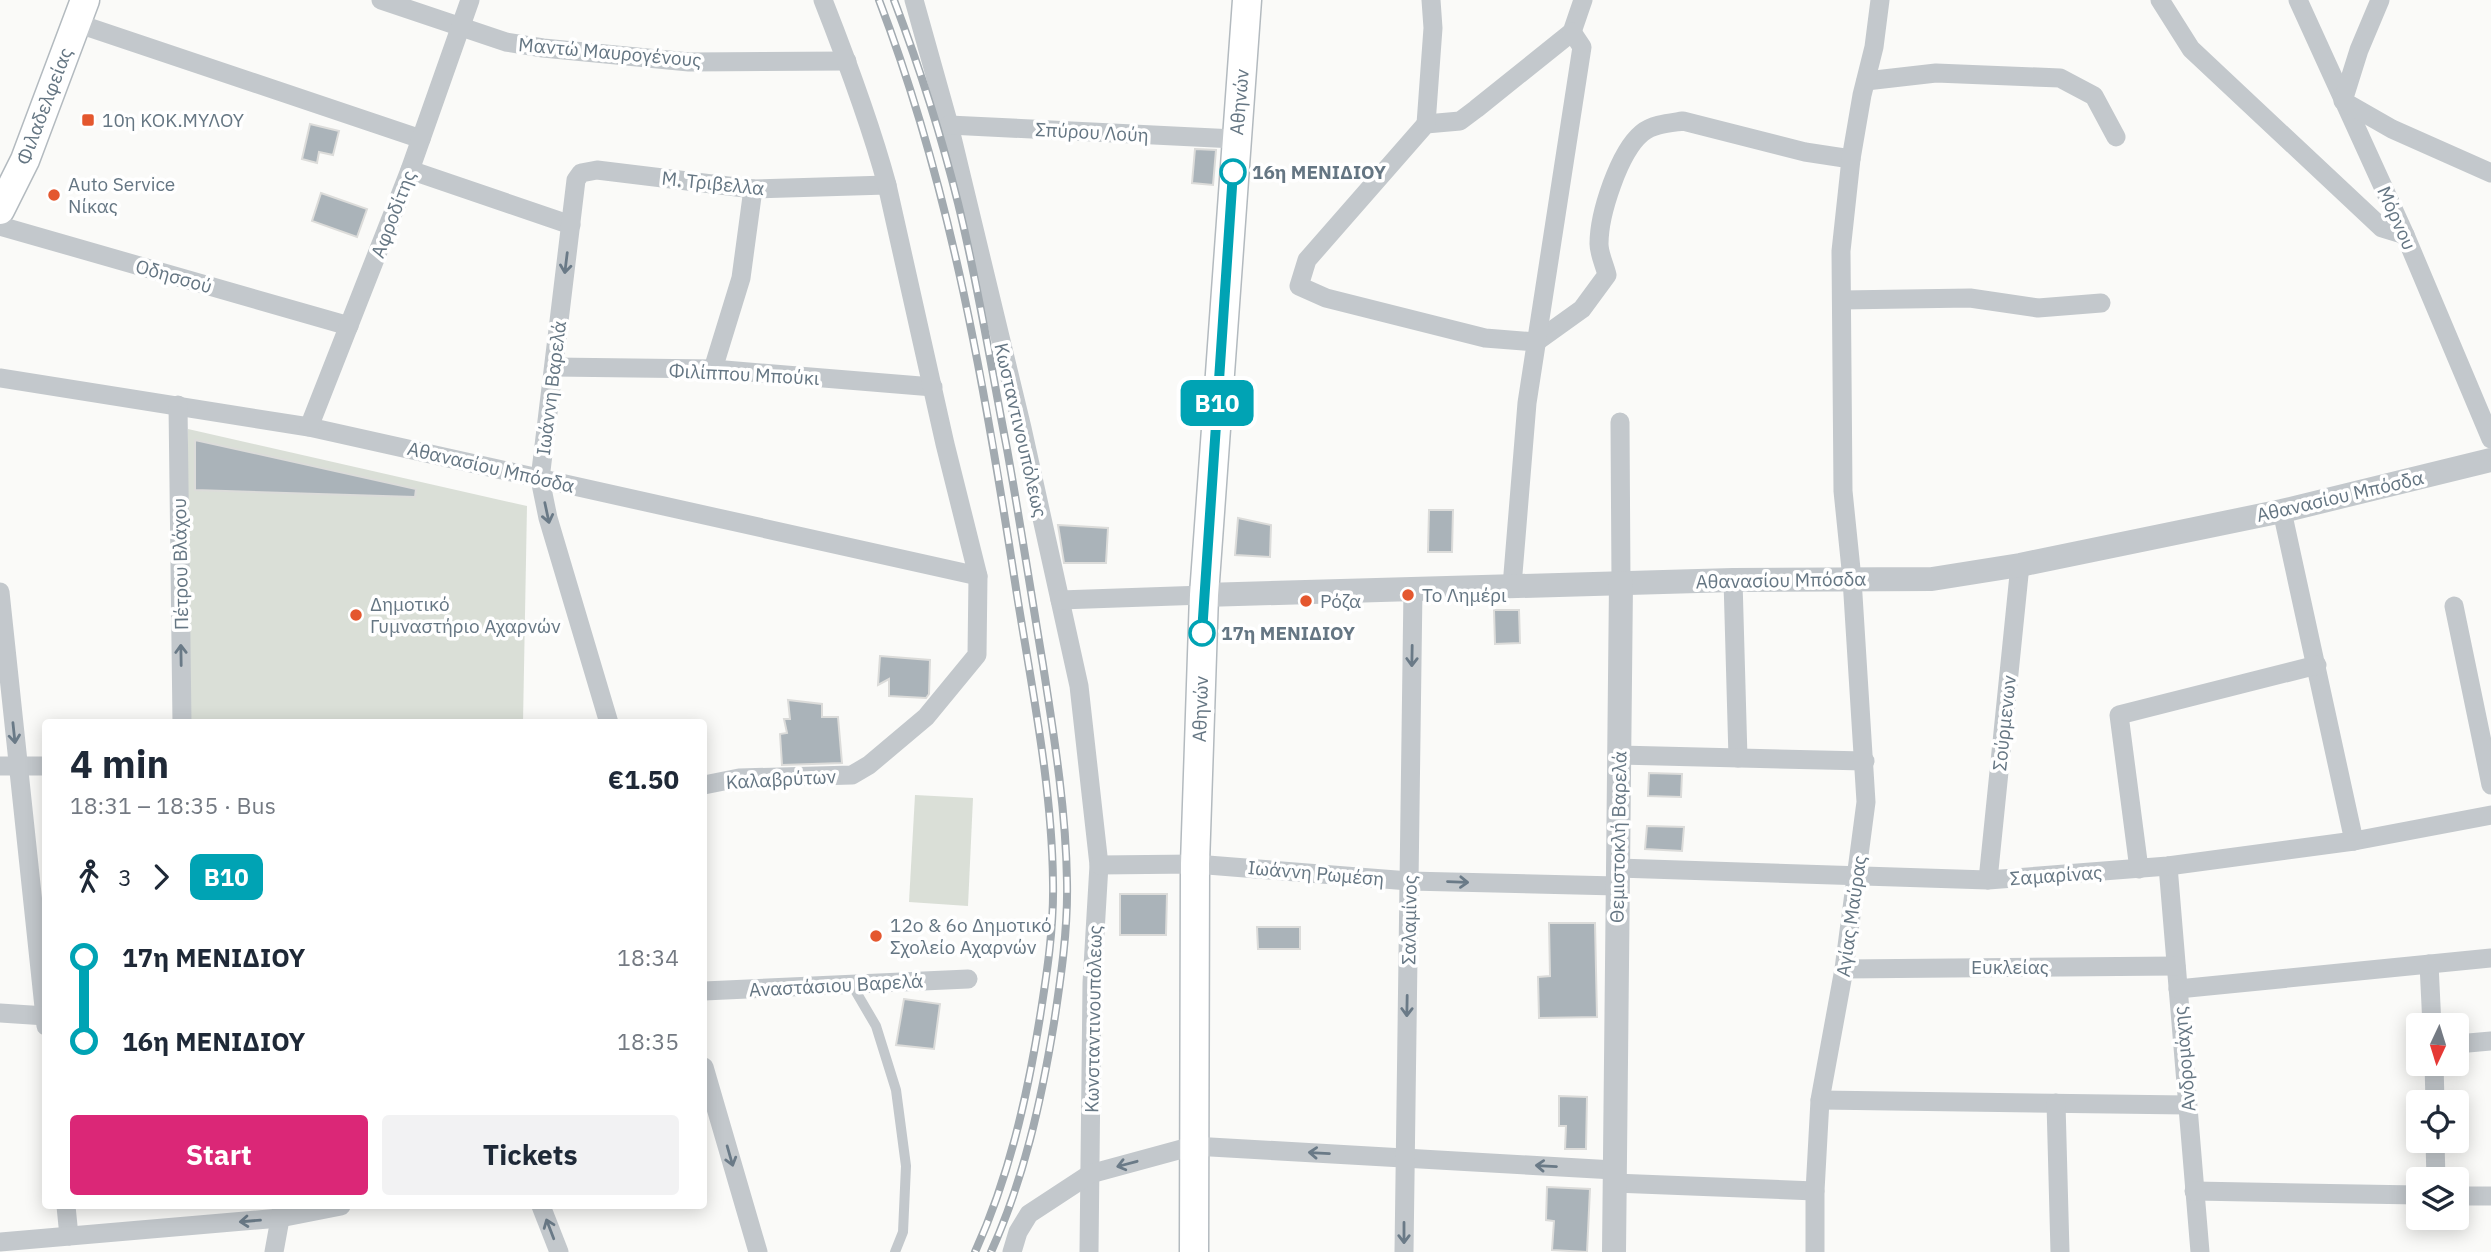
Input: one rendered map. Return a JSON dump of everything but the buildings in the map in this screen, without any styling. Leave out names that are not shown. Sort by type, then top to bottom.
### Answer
[{"type":"main road","name":"Αθηνών","points":[[1194,1252],[1195,863],[1203,595],[1247,0]]},
{"type":"main road","name":"Φιλαδελφείας","points":[[1,208],[25,160],[80,11]]},
{"type":"street","name":"Μαντώ Μαυρογένους","points":[[381,0],[506,42],[689,62],[847,61]]},
{"type":"street","name":"Αφροδίτης","points":[[309,427],[410,170],[470,0]]},
{"type":"street","points":[[823,0],[879,154],[978,576]]},
{"type":"street","name":"Κωσταντινουπόλεως","points":[[914,0],[949,125],[1022,428],[1079,686],[1099,865]]},
{"type":"street","points":[[1431,0],[1433,28],[1426,124],[1307,260],[1299,286],[1326,298],[1485,338],[1536,342],[1582,309],[1607,275],[1599,244],[1608,195],[1620,163],[1643,132],[1684,121],[1805,152],[1851,159]]},
{"type":"street","points":[[1426,124],[1460,121],[1572,32],[1583,0]]},
{"type":"street","name":"Αγίας Μαύρας","points":[[1815,1252],[1820,1100],[1844,968],[1866,802],[1852,579],[1843,492],[1840,251],[1851,159],[1874,47],[1880,0]]},
{"type":"street","points":[[2160,0],[2191,48],[2201,58],[2382,228],[2405,235]]},
{"type":"street","name":"Μόρνου","points":[[2298,0],[2489,427]]},
{"type":"street","points":[[2380,0],[2359,50],[2343,101],[2392,130],[2491,173]]},
{"type":"street","points":[[80,11],[421,139]]},
{"type":"street","points":[[1512,586],[1527,403],[1582,47],[1572,32]]},
{"type":"street","points":[[1866,81],[1936,73],[2060,78],[2094,96],[2116,137]]},
{"type":"street","name":"Σπύρου Λούη","points":[[949,125],[1236,139]]},
{"type":"street","points":[[410,170],[571,225]]},
{"type":"street","name":"Μ. Τριβελλα","points":[[581,173],[597,170],[753,189],[887,185]]},
{"type":"street","name":"Ιωάννη Βαρελά","points":[[581,173],[576,180],[540,479],[548,518],[608,719]]},
{"type":"street","points":[[713,369],[741,278],[753,189]]},
{"type":"street","name":"Οδησσού","points":[[1,208],[349,326]]},
{"type":"street","points":[[1842,300],[1970,298],[2038,308],[2101,303]]},
{"type":"street","name":"Φιλίππου Μπούκι","points":[[554,367],[713,369],[933,387]]},
{"type":"street","name":"Αθανασίου Μπόσδα","points":[[0,378],[309,427],[978,576]]},
{"type":"street","name":"Πέτρου Βλάχου","points":[[178,405],[182,719]]},
{"type":"street","name":"Θεμιστοκλή Βαρελά","points":[[1614,1252],[1620,422]]},
{"type":"street","name":"Αθανασίου Μπόσδα","points":[[1060,600],[1413,587],[1932,579],[2020,565],[2282,511],[2491,460]]},
{"type":"street","points":[[2282,511],[2354,841]]},
{"type":"street","name":"Σούρμενων","points":[[1988,880],[2020,565]]},
{"type":"street","name":"Καλαβρύτων","points":[[707,784],[739,778],[852,775],[869,765],[926,717],[977,655],[978,576]]},
{"type":"street","points":[[1732,580],[1738,758]]},
{"type":"street","name":"Σαλαμίνος","points":[[1404,1252],[1413,587]]},
{"type":"street","points":[[0,592],[9,767],[42,999]]},
{"type":"street","points":[[2454,606],[2491,785]]},
{"type":"street","points":[[2139,869],[2119,715],[2317,665]]},
{"type":"street","points":[[1619,755],[1865,761]]},
{"type":"street","points":[[9,767],[42,766]]},
{"type":"street","name":"Σαμαρίνας","points":[[1618,877],[1858,875],[1988,880],[2168,866],[2354,841],[2491,815]]},
{"type":"street","name":"Ιωάννη Ρωμέση","points":[[1099,865],[1195,863],[1409,880],[1618,877]]},
{"type":"street","name":"Κωνσταντινουπόλεως","points":[[1089,1252],[1092,984],[1099,865]]},
{"type":"street","name":"Ανδρομάχης","points":[[2168,866],[2200,1252]]},
{"type":"street","points":[[2178,989],[2491,958]]},
{"type":"street","points":[[2429,964],[2431,1013]]},
{"type":"street","name":"Ευκλείας","points":[[1844,968],[2176,966]]},
{"type":"street","name":"Αναστάσιου Βαρελά","points":[[707,991],[968,979]]},
{"type":"street","points":[[0,1013],[42,1020]]},
{"type":"street","points":[[2469,1043],[2491,1041]]},
{"type":"street","points":[[707,1090],[711,1121],[758,1252]]},
{"type":"street","points":[[1820,1100],[2187,1105]]},
{"type":"street","points":[[2056,1103],[2060,1252]]},
{"type":"street","points":[[1012,1252],[1018,1233],[1029,1214],[1090,1174],[1193,1146],[1404,1158],[1815,1191]]},
{"type":"street","points":[[2194,1191],[2406,1195]]},
{"type":"street","points":[[2469,1196],[2491,1196]]},
{"type":"street","points":[[66,1209],[69,1236]]},
{"type":"street","points":[[0,1242],[311,1209]]},
{"type":"street","points":[[542,1209],[559,1252]]},
{"type":"street","points":[[274,1252],[281,1212]]},
{"type":"lane","points":[[852,985],[876,1026],[896,1090],[906,1166],[903,1232],[895,1252]]},
{"type":"shaded area","name":"Δημοτικό Γυμναστήριο Αχαρνών","points":[[188,429],[527,506],[523,719],[185,719]]},
{"type":"shaded area","points":[[915,795],[973,798],[968,906],[909,902]]},
{"type":"railway","points":[[879,0],[927,145],[964,294],[993,444],[1040,738],[1052,846],[1052,916],[1047,967],[1029,1077],[1007,1166],[975,1252]]},
{"type":"railway","points":[[894,0],[937,126],[972,264],[1007,449],[1043,665],[1062,800],[1067,900],[1059,988],[1049,1053],[1022,1168],[991,1252]]},
{"type":"bus line","name":"Β10","points":[[1202,633],[1233,172]]},
{"type":"place","name":"10η ΚΟΚ.ΜΥΛΟΥ","points":[[88,120]]},
{"type":"place","name":"16η ΜΕΝΙΔΙΟΥ","points":[[1233,172]]},
{"type":"place","name":"Auto Service Νίκας","points":[[54,195]]},
{"type":"place","name":"Το Λημέρι","points":[[1408,595]]},
{"type":"place","name":"Ρόζα","points":[[1306,601]]},
{"type":"place","name":"Δημοτικό Γυμναστήριο Αχαρνών","points":[[356,615]]},
{"type":"place","name":"17η ΜΕΝΙΔΙΟΥ","points":[[1202,633]]},
{"type":"place","name":"12ο & 6ο Δημοτικό Σχολείο Αχαρνών","points":[[876,936]]}]
